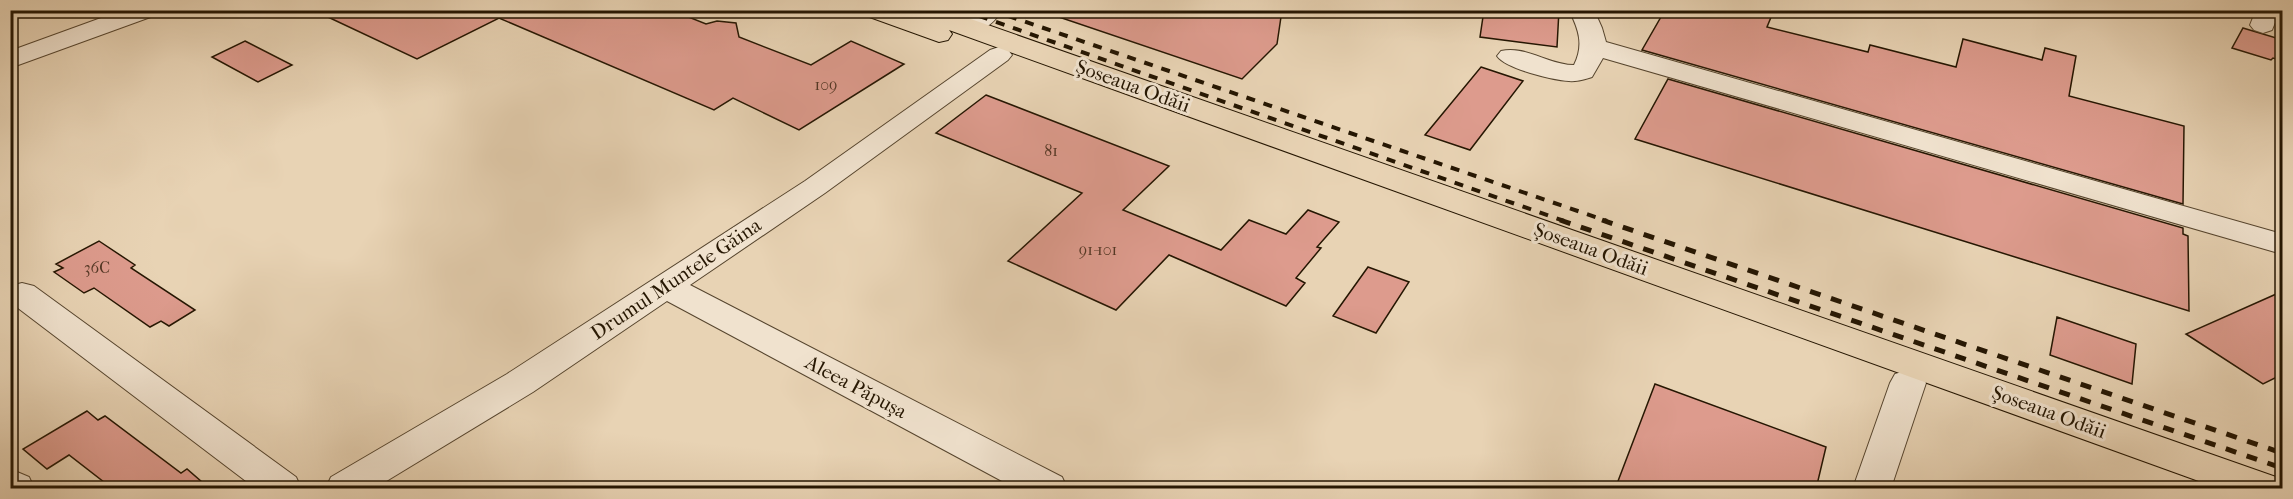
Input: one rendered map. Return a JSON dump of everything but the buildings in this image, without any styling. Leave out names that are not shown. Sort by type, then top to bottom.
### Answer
[{"type":"main road","name":"Șoseaua Odăii","points":[[873,10],[2196,489]]},
{"type":"main road","name":"Șoseaua Odăii","points":[[919,10],[980,19],[2262,489]]},
{"type":"street","points":[[10,60],[147,10]]},
{"type":"street","points":[[1510,56],[1562,73],[1580,73],[1585,70],[1594,47],[1592,32],[1581,10]]},
{"type":"street","points":[[1594,47],[2283,244]]},
{"type":"street","name":"Drumul Muntele Găina","points":[[345,489],[520,382],[815,187],[999,55]]},
{"type":"street","name":"Aleea Păpușa","points":[[665,286],[1048,489]]},
{"type":"street","points":[[22,294],[282,489]]},
{"type":"street","points":[[1872,489],[1908,383]]},
{"type":"street","points":[[10,484],[15,489]]},
{"type":"railway","points":[[962,10],[1564,221]]},
{"type":"railway","points":[[991,10],[1607,221]]},
{"type":"railway","points":[[1560,220],[2282,468]]},
{"type":"railway","points":[[1602,220],[2282,453]]}]
